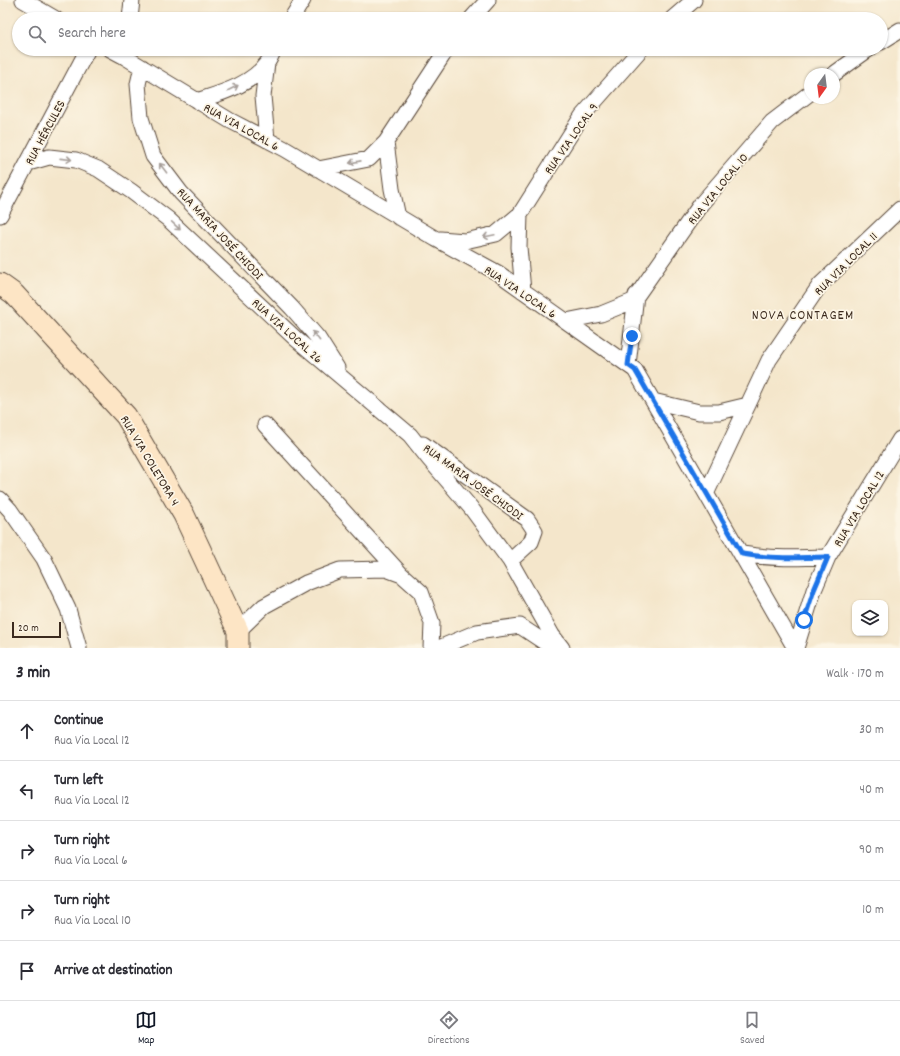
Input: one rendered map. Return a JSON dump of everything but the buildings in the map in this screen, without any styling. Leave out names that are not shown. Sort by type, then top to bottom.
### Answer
[{"type":"street","points":[[23,0],[44,12]]},
{"type":"street","points":[[131,12],[132,0]]},
{"type":"street","points":[[295,12],[303,0]]},
{"type":"street","points":[[477,12],[488,0]]},
{"type":"street","points":[[680,12],[694,0]]},
{"type":"street","points":[[888,38],[900,30]]},
{"type":"street","name":"RUA HÉRCULES","points":[[0,215],[84,56]]},
{"type":"street","name":"RUA VIA LOCAL 6","points":[[129,56],[142,67],[196,101],[318,169],[436,239],[498,273],[635,370],[707,492],[795,648]]},
{"type":"street","points":[[196,101],[230,90],[257,74],[267,63],[270,56]]},
{"type":"street","points":[[318,169],[368,159],[386,142],[442,56]]},
{"type":"street","name":"RUA VIA LOCAL 9","points":[[436,239],[465,241],[496,234],[520,214],[582,116],[635,56]]},
{"type":"street","points":[[840,70],[859,56]]},
{"type":"street","points":[[267,63],[263,96],[267,140]]},
{"type":"street","name":"RUA MARIA JOSÉ CHIODI","points":[[142,67],[138,84],[141,118],[153,156],[182,193],[292,308],[318,338],[345,381]]},
{"type":"street","name":"RUA VIA LOCAL 10","points":[[566,321],[601,314],[633,301],[702,204],[772,122],[804,98]]},
{"type":"street","points":[[386,142],[392,189],[398,217]]},
{"type":"street","name":"RUA VIA LOCAL 26","points":[[28,163],[50,158],[76,160],[98,169],[131,191],[168,219],[296,339],[410,435],[429,460],[471,508],[510,561]]},
{"type":"street","name":"RUA VIA LOCAL 11","points":[[707,492],[769,360],[820,285],[900,209]]},
{"type":"street","points":[[520,214],[519,247],[523,291]]},
{"type":"street","name":"RUA VIA COLETORA 4","points":[[0,284],[14,294],[126,416],[184,516],[238,639]]},
{"type":"street","name":"RUA VIA LOCAL 10","points":[[628,365],[636,295]]},
{"type":"street","points":[[653,401],[699,412],[719,412],[748,405]]},
{"type":"street","points":[[265,425],[402,575],[421,592],[432,623],[431,648]]},
{"type":"street","name":"RUA MARIA JOSÉ CHIODI","points":[[410,435],[527,519],[535,531],[531,542],[510,561]]},
{"type":"street","name":"RUA VIA LOCAL 12","points":[[795,648],[814,590],[828,557],[900,439]]},
{"type":"street","points":[[0,499],[10,510],[44,559],[68,609],[79,648]]},
{"type":"street","name":"RUA VIA LOCAL 12","points":[[742,554],[762,558],[792,559],[828,557]]},
{"type":"street","points":[[510,561],[552,635],[562,648]]},
{"type":"street","points":[[238,639],[264,606],[306,583],[340,570],[386,569],[402,575]]},
{"type":"street","points":[[439,648],[477,632],[520,626],[553,648]]},
{"type":"district","name":"NOVA CONTAGEM","points":[[803,314]]},
{"type":"route","points":[[632,336],[628,365],[635,370],[742,554],[762,558],[792,559],[828,557],[814,590],[804,620]]}]
